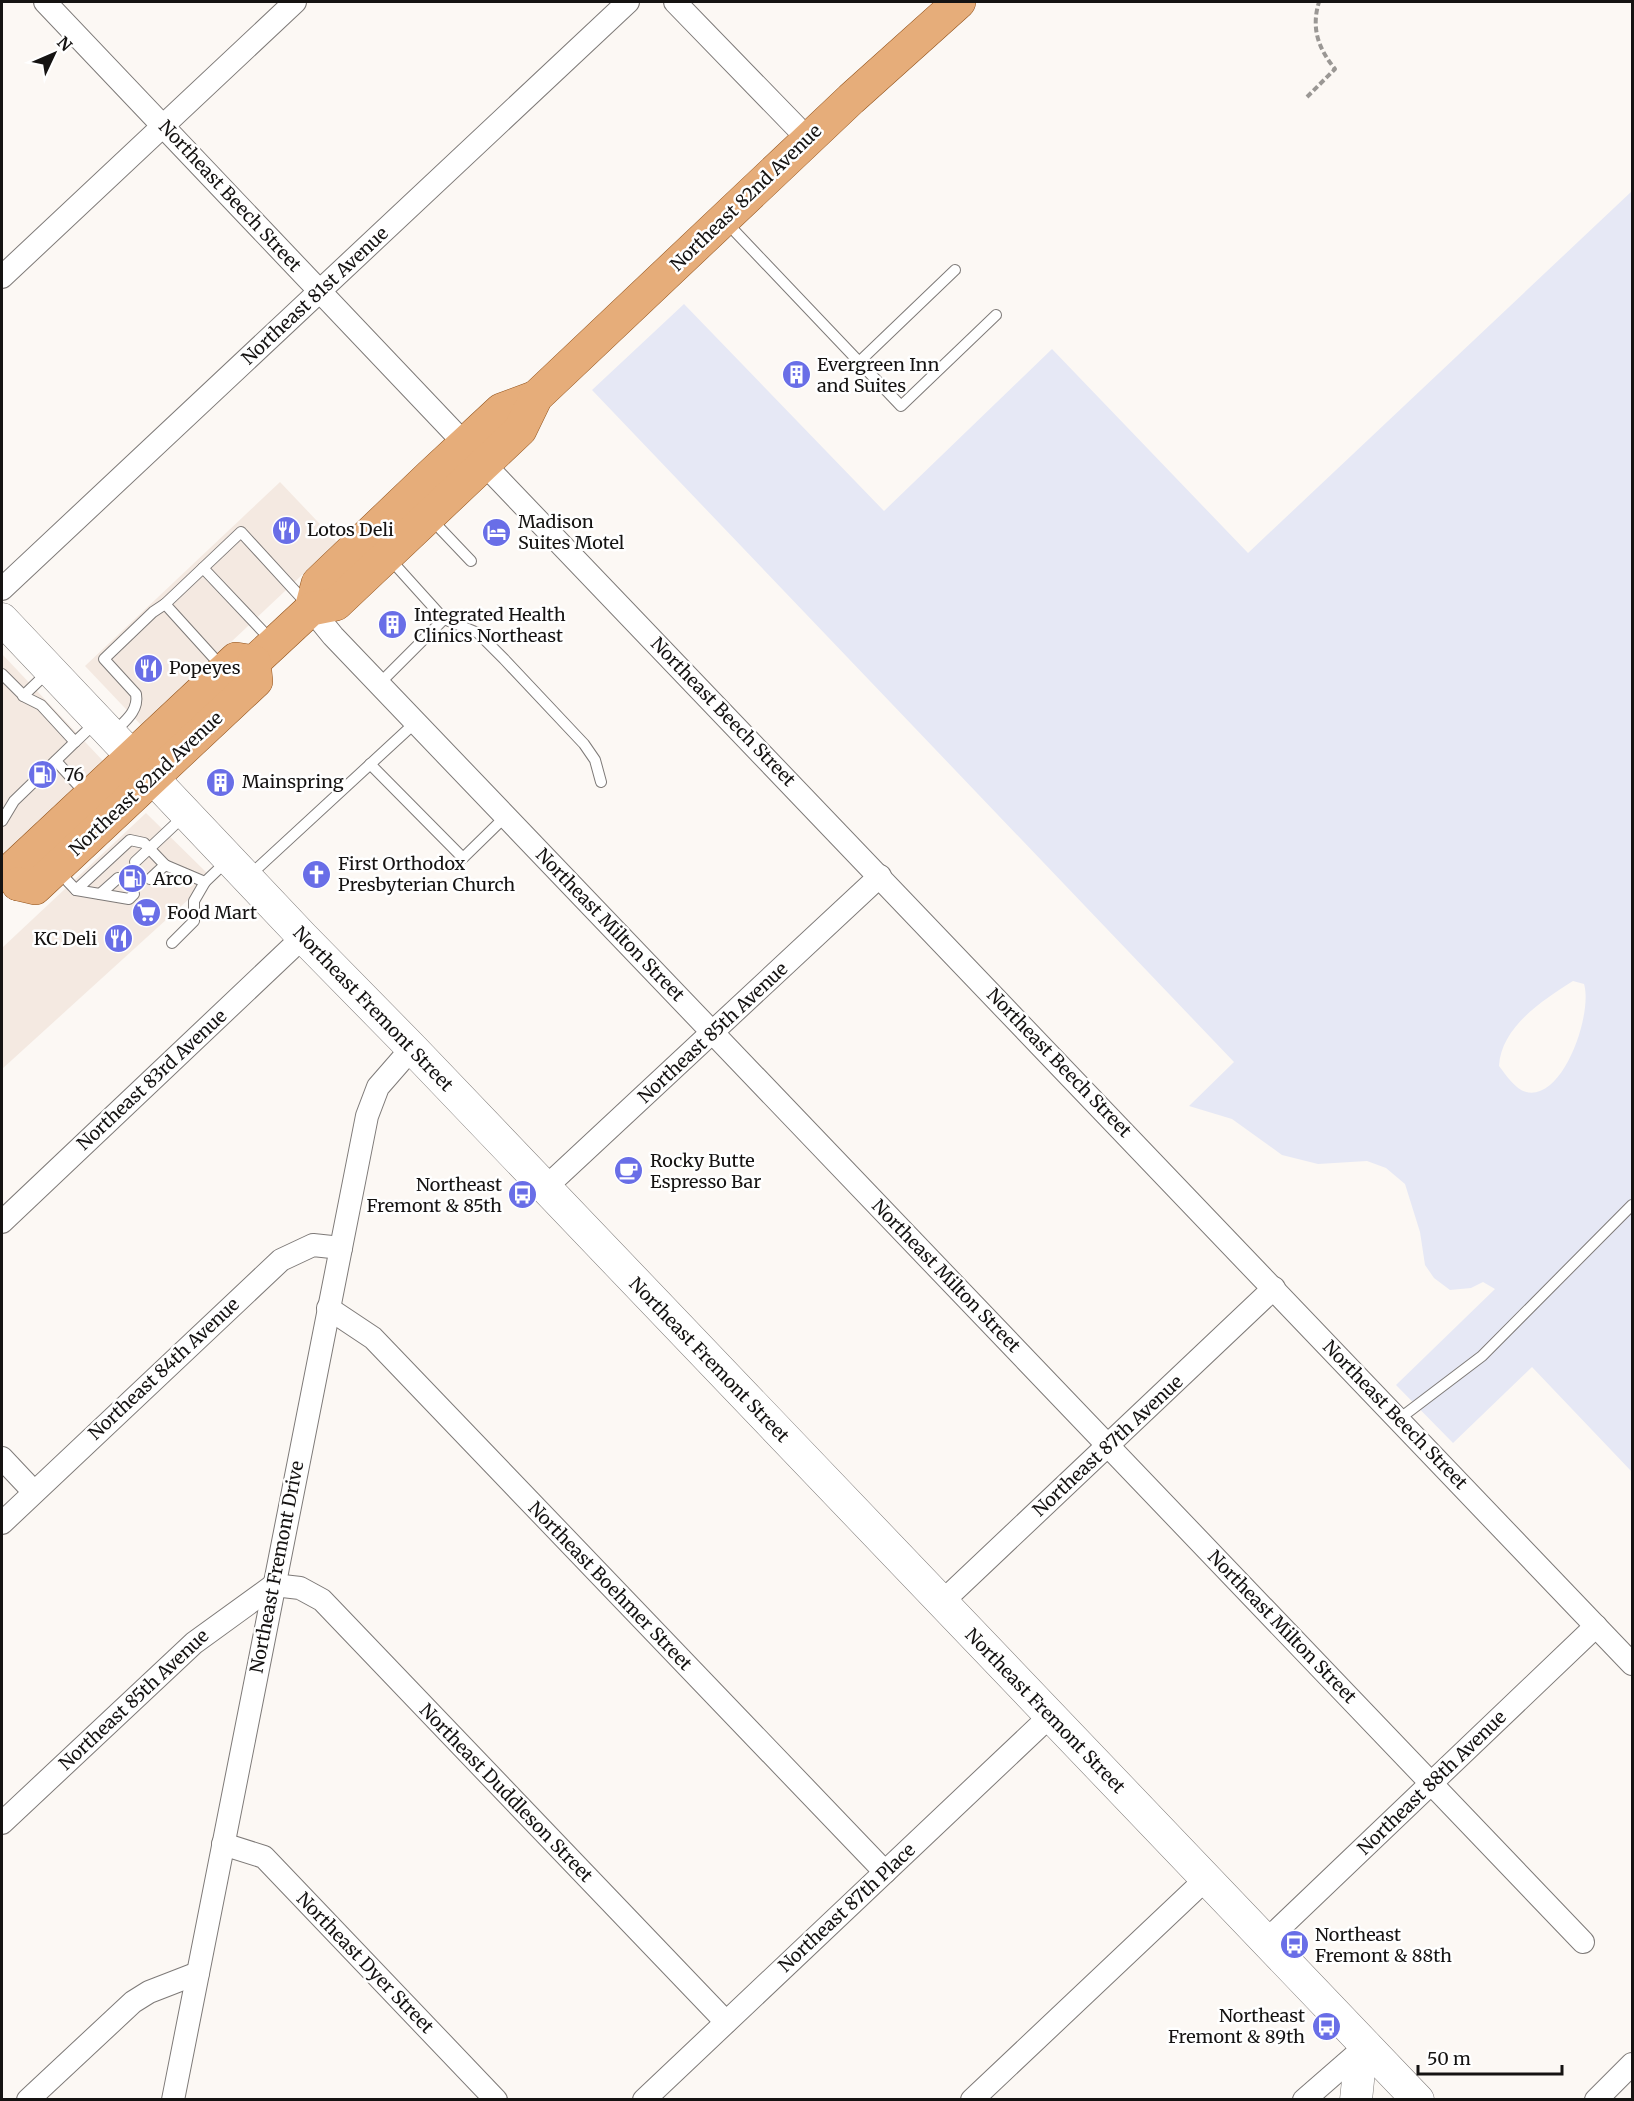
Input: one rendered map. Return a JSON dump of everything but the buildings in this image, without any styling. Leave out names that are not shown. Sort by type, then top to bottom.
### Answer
[{"type":"main road","name":"Northeast 82nd Avenue","points":[[311,609],[318,583],[474,454],[520,430],[536,398],[808,140],[958,2]]},
{"type":"main road","name":"Northeast 82nd Avenue","points":[[124,747],[66,879],[34,888],[7,882],[15,866],[89,797],[124,747],[256,681],[251,658],[311,609],[336,604],[429,516],[474,454]]},
{"type":"street","name":"Northeast Beech Street","points":[[45,2],[474,454],[1632,1664]]},
{"type":"street","points":[[2,277],[295,2]]},
{"type":"street","name":"Northeast 81st Avenue","points":[[2,589],[627,2]]},
{"type":"street","points":[[675,2],[808,140]]},
{"type":"street","name":"Northeast Milton Street","points":[[311,609],[379,684],[1583,1942]]},
{"type":"street","name":"Northeast Fremont Street","points":[[2,619],[303,937],[412,1048],[1418,2100]]},
{"type":"street","name":"Northeast 85th Avenue","points":[[545,1188],[880,876]]},
{"type":"street","name":"Northeast 83rd Avenue","points":[[2,1222],[303,937]]},
{"type":"street","name":"Northeast Fremont Drive","points":[[173,2100],[328,1308],[372,1100],[385,1077],[412,1048]]},
{"type":"street","name":"Northeast 84th Avenue","points":[[2,1523],[281,1260],[313,1245],[341,1248]]},
{"type":"street","name":"Northeast 87th Avenue","points":[[941,1603],[1274,1288]]},
{"type":"street","name":"Northeast Boehmer Street","points":[[328,1308],[373,1338],[885,1872]]},
{"type":"street","points":[[2,1458],[34,1492]]},
{"type":"street","name":"Northeast 85th Avenue","points":[[2,1823],[194,1643],[274,1585]]},
{"type":"street","name":"Northeast Duddleson Street","points":[[274,1585],[300,1588],[322,1600],[726,2022]]},
{"type":"street","name":"Northeast 88th Avenue","points":[[1267,1940],[1596,1626]]},
{"type":"street","name":"Northeast 87th Place","points":[[644,2100],[1050,1716]]},
{"type":"street","name":"Northeast Dyer Street","points":[[223,1844],[264,1857],[496,2100]]},
{"type":"street","points":[[972,2100],[1207,1878]]},
{"type":"street","points":[[28,2100],[133,2002],[149,1992],[198,1972]]},
{"type":"street","points":[[1304,2100],[1343,2063],[1366,2046]]},
{"type":"street","points":[[1356,2100],[1360,2061],[1366,2046]]},
{"type":"street","points":[[1596,2100],[1632,2064]]},
{"type":"lane","points":[[724,220],[901,406],[996,315]]},
{"type":"lane","points":[[859,362],[955,270]]},
{"type":"lane","points":[[429,516],[471,561]]},
{"type":"lane","points":[[2,674],[23,696],[41,705],[75,742],[124,747],[130,716],[137,699],[136,694],[104,659],[241,532],[311,609]]},
{"type":"lane","points":[[387,555],[444,619],[478,633],[504,659],[584,744],[595,760],[601,782]]},
{"type":"lane","points":[[203,568],[251,658]]},
{"type":"lane","points":[[165,604],[251,658]]},
{"type":"lane","points":[[379,684],[444,619]]},
{"type":"lane","points":[[23,696],[50,670]]},
{"type":"lane","points":[[172,943],[194,921],[194,901],[204,882],[238,869],[370,764],[416,722]]},
{"type":"lane","points":[[2,821],[14,801],[75,742]]},
{"type":"lane","points":[[56,761],[89,797]]},
{"type":"lane","points":[[370,764],[463,858],[506,816]]},
{"type":"lane","points":[[135,862],[186,814]]},
{"type":"lane","points":[[66,879],[130,840],[144,843],[165,865],[204,882]]},
{"type":"lane","points":[[150,879],[165,865]]},
{"type":"lane","points":[[100,894],[118,878]]},
{"type":"lane","points":[[66,879],[100,894],[129,899],[134,894]]},
{"type":"lane","points":[[1399,1419],[1482,1356],[1632,1205]]},
{"type":"path","points":[[1307,97],[1335,69],[1320,47],[1316,32],[1315,15],[1318,2]]},
{"type":"shaded area","points":[[1632,191],[1632,1472],[1532,1367],[1453,1443],[1396,1385],[1495,1289],[1483,1282],[1471,1288],[1450,1290],[1434,1278],[1425,1265],[1420,1232],[1405,1184],[1386,1168],[1367,1161],[1318,1164],[1282,1155],[1232,1119],[1189,1106],[1234,1062],[592,390],[684,304],[884,511],[1052,349],[1248,553]],"holes":[[[1573,981],[1584,984],[1586,997],[1580,1033],[1563,1069],[1552,1083],[1540,1091],[1526,1092],[1518,1088],[1499,1066],[1507,1039],[1515,1027],[1549,997]]]},
{"type":"shaded area","points":[[280,482],[337,542],[142,726],[85,666]]},
{"type":"shaded area","points":[[2,654],[104,762],[2,857]]},
{"type":"shaded area","points":[[146,813],[212,878],[2,1069],[2,948]]},
{"type":"place","name":"Evergreen Inn and Suites","points":[[796,375]]},
{"type":"place","name":"Lotos Deli","points":[[286,530]]},
{"type":"place","name":"Madison Suites Motel","points":[[497,532]]},
{"type":"place","name":"Integrated Health Clinics Northeast","points":[[393,625]]},
{"type":"place","name":"Popeyes","points":[[148,668]]},
{"type":"place","name":"76","points":[[43,775]]},
{"type":"place","name":"Mainspring","points":[[221,782]]},
{"type":"place","name":"First Orthodox Presbyterian Church","points":[[317,874]]},
{"type":"place","name":"Arco","points":[[132,879]]},
{"type":"place","name":"Food Mart","points":[[146,913]]},
{"type":"place","name":"KC Deli","points":[[118,939]]},
{"type":"place","name":"Rocky Butte Espresso Bar","points":[[629,1171]]},
{"type":"place","name":"Northeast Fremont & 85th","points":[[523,1195]]},
{"type":"place","name":"Northeast Fremont & 88th","points":[[1294,1945]]},
{"type":"place","name":"Northeast Fremont & 89th","points":[[1326,2026]]}]
